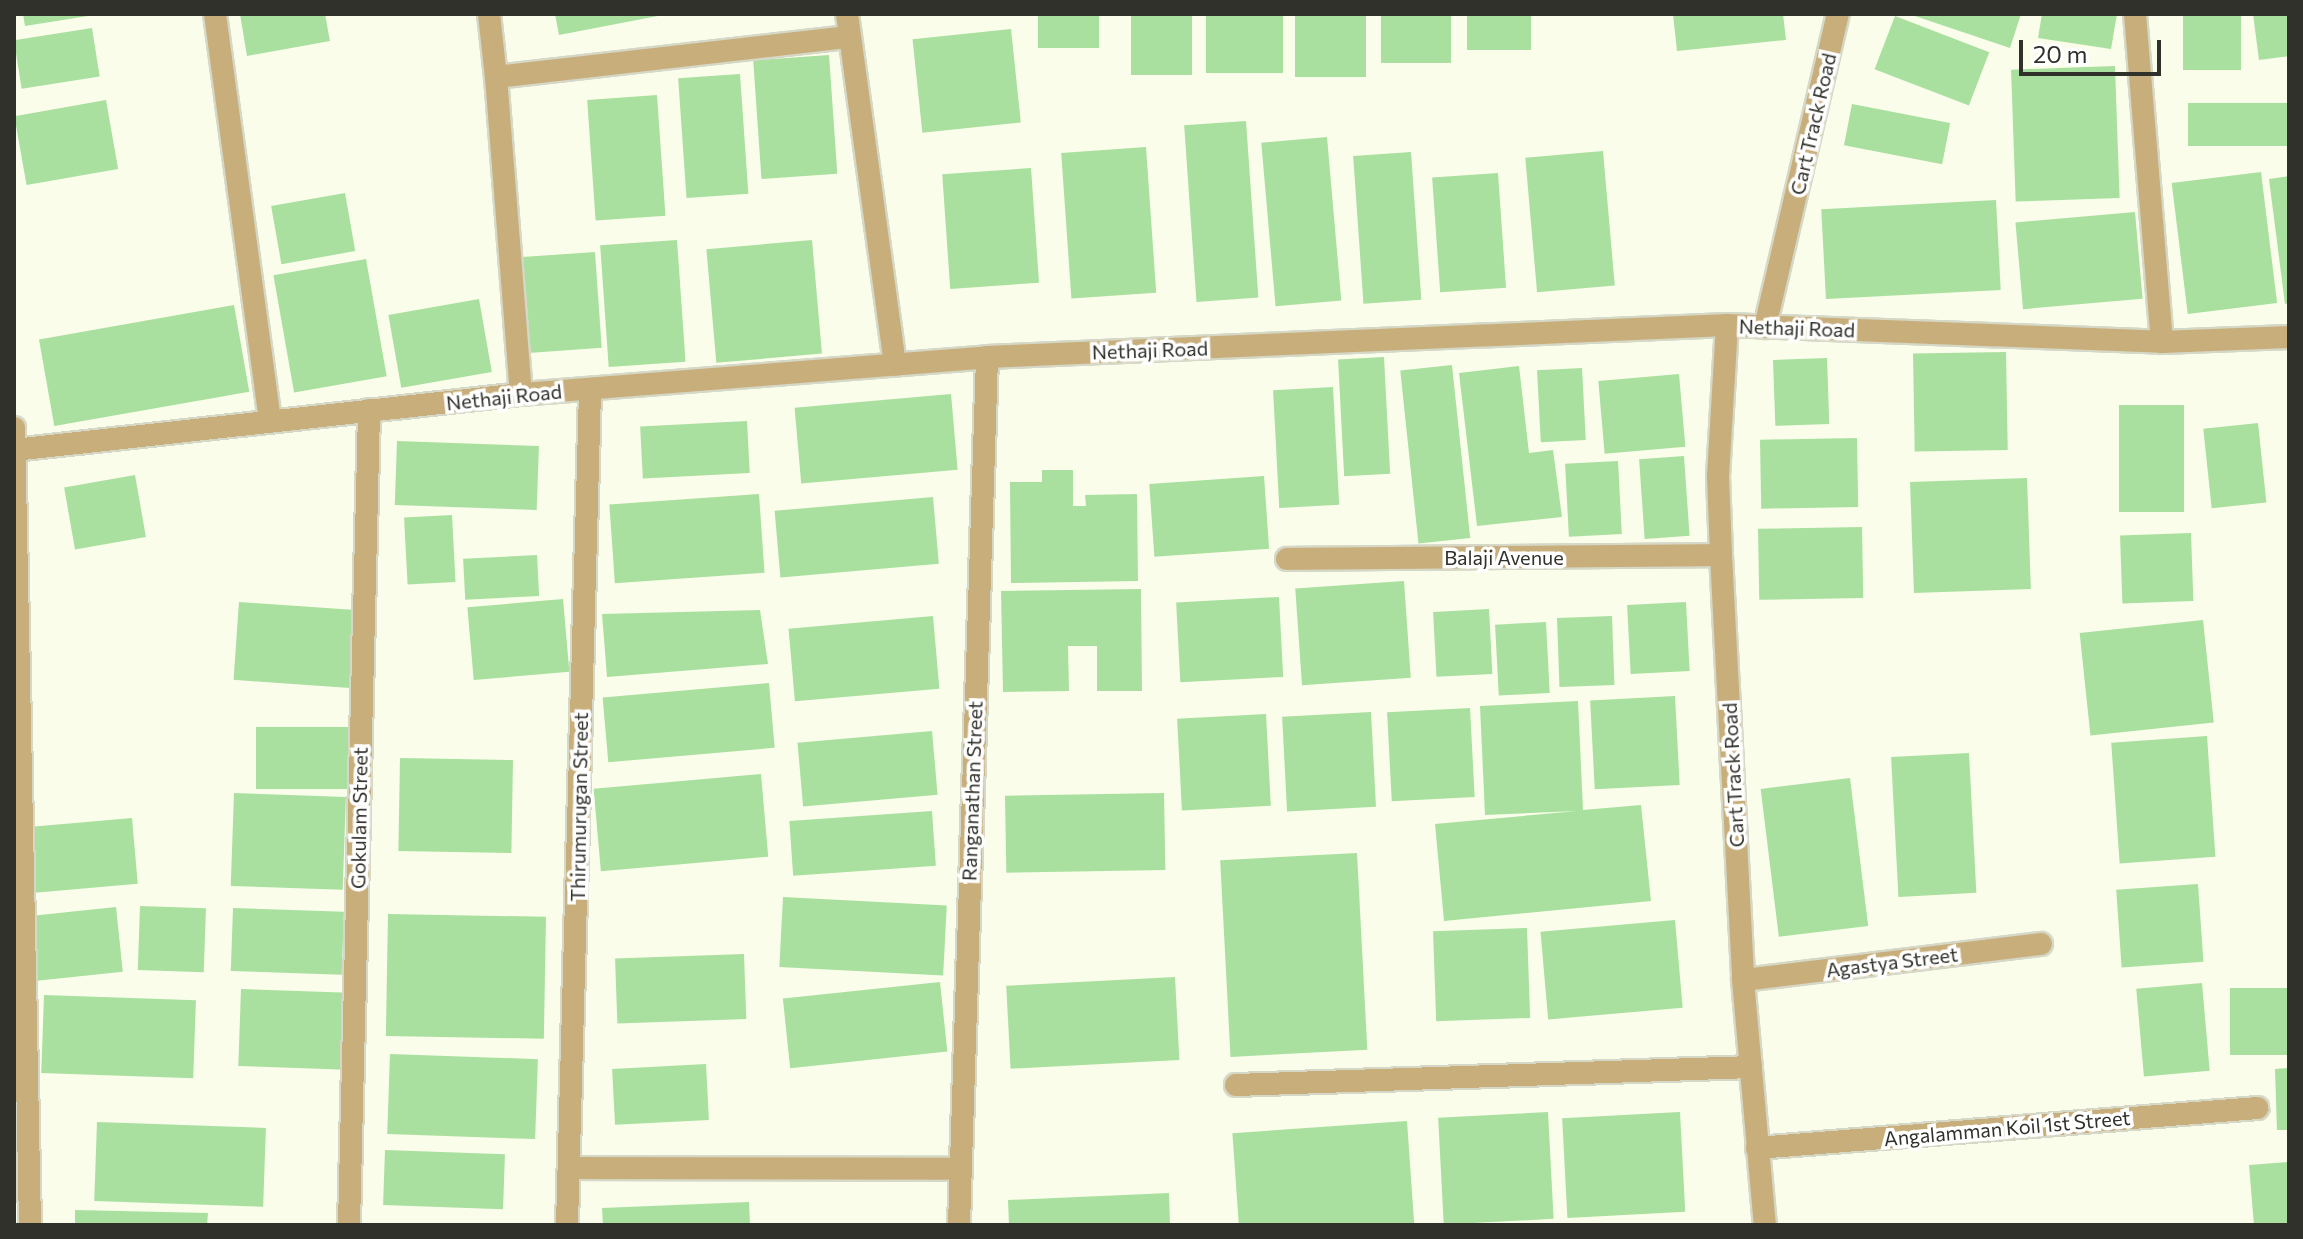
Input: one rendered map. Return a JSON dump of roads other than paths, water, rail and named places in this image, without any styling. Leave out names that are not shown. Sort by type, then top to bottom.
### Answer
[{"type":"street","points":[[215,14],[270,420]]},
{"type":"street","points":[[489,14],[521,394]]},
{"type":"street","name":"Cart Track Road","points":[[1765,327],[1838,14]]},
{"type":"street","points":[[2135,14],[2162,342]]},
{"type":"street","points":[[496,77],[848,25],[895,365]]},
{"type":"street","name":"Nethaji Road","points":[[15,442],[521,394],[987,357],[1727,325],[2162,342],[2289,337]]},
{"type":"street","name":"Cart Track Road","points":[[1727,325],[1718,476],[1721,555],[1743,980],[1765,1225]]},
{"type":"street","name":"Ranganathan Street","points":[[959,1225],[987,357]]},
{"type":"street","name":"Thirumurugan Street","points":[[567,1225],[590,389]]},
{"type":"street","name":"Gokulam Street","points":[[349,1225],[369,410]]},
{"type":"street","points":[[15,442],[30,1225]]},
{"type":"street","name":"Balaji Avenue","points":[[1287,559],[1721,555]]},
{"type":"street","name":"Agastya Street","points":[[1743,980],[2041,944]]},
{"type":"street","points":[[1236,1085],[1751,1067]]},
{"type":"street","name":"Angalamman Koil 1st Street","points":[[1757,1148],[2257,1108]]},
{"type":"street","points":[[570,1168],[959,1169]]}]
